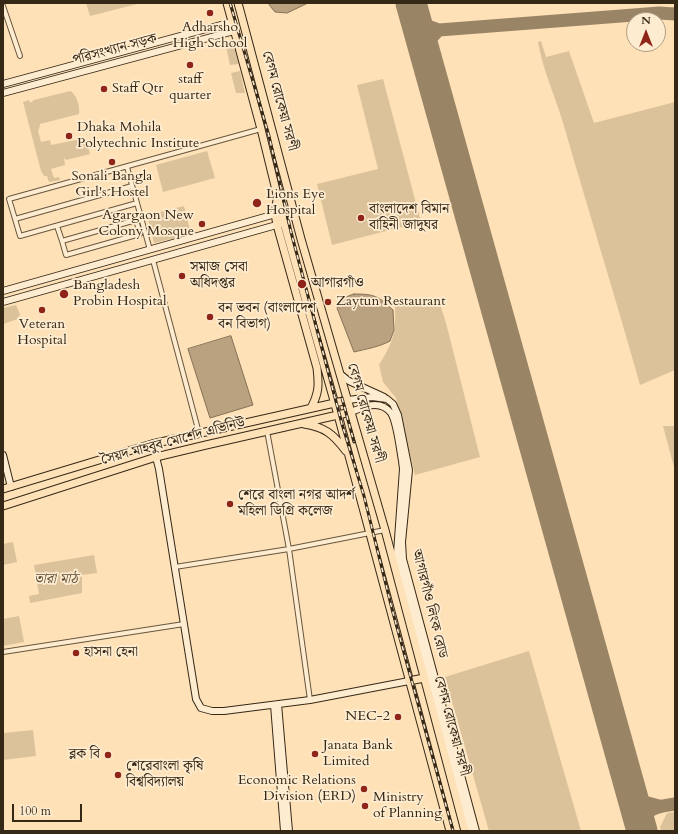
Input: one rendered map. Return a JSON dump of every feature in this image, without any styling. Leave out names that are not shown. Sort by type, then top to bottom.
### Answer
[{"type":"main road","name":"বেগম রোকেয়া সরণী","points":[[227,3],[278,197],[280,224],[338,415],[450,831]]},
{"type":"main road","name":"বেগম রোকেয়া সরণী","points":[[238,3],[246,28],[301,239],[385,530],[465,831]]},
{"type":"main road","points":[[232,22],[243,20]]},
{"type":"main road","points":[[234,31],[246,28]]},
{"type":"main road","points":[[261,129],[272,127]]},
{"type":"main road","points":[[280,224],[316,368],[319,388],[310,408]]},
{"type":"main road","name":"সৈয়দ মাহবুব মোর্শেদ এভিনিউ","points":[[3,489],[10,483],[152,444],[348,400]]},
{"type":"main road","name":"সৈয়দ মাহবুব মোর্শেদ এভিনিউ","points":[[3,506],[156,457],[267,430],[351,412]]},
{"type":"main road","points":[[301,423],[327,430],[334,436],[348,454]]},
{"type":"main road","points":[[152,444],[156,457]]},
{"type":"main road","points":[[409,681],[424,678]]},
{"type":"street","points":[[3,6],[20,56]]},
{"type":"street","points":[[3,84],[232,22]]},
{"type":"street","name":"পরিসংখ্যান সড়ক","points":[[3,93],[234,31]]},
{"type":"street","points":[[132,186],[15,219],[9,199],[261,129]]},
{"type":"street","points":[[126,167],[153,260],[199,433]]},
{"type":"street","points":[[22,217],[15,219],[20,236],[137,203]]},
{"type":"street","points":[[3,291],[278,213]]},
{"type":"street","points":[[57,226],[66,255],[140,234],[136,220],[62,241]]},
{"type":"street","points":[[3,302],[280,224]]},
{"type":"street","points":[[45,279],[48,289]]},
{"type":"street","points":[[340,374],[349,381],[387,399]]},
{"type":"street","points":[[348,400],[372,397],[387,399]]},
{"type":"street","name":"আগারগাঁও লিংক রোড","points":[[387,399],[393,404],[398,415],[409,463],[409,478],[402,542],[403,559],[476,831]]},
{"type":"street","name":"আগারগাঁও লিংক রোড","points":[[351,412],[379,405],[390,412],[393,419],[403,469],[396,553],[470,831]]},
{"type":"street","points":[[267,430],[289,549],[310,700]]},
{"type":"street","points":[[3,455],[10,483],[3,482]]},
{"type":"street","points":[[156,457],[196,699],[201,708],[218,712],[310,700],[409,681]]},
{"type":"street","points":[[175,567],[289,549],[385,530]]},
{"type":"street","points":[[3,652],[184,624]]},
{"type":"street","points":[[276,704],[284,831]]},
{"type":"street","points":[[276,704],[288,831]]},
{"type":"green space","points":[[86,3],[141,3],[90,16]]},
{"type":"green space","points":[[232,41],[239,64],[230,65],[225,42]]},
{"type":"green space","points":[[541,41],[546,57],[569,51],[594,123],[675,102],[675,370],[640,385],[564,126],[540,53],[538,42]]},
{"type":"green space","points":[[240,71],[245,93],[236,93],[231,73]]},
{"type":"green space","points":[[383,79],[421,222],[332,245],[317,184],[378,169],[357,85]]},
{"type":"green space","points":[[70,91],[78,101],[79,114],[40,124],[38,131],[41,142],[50,140],[51,145],[86,138],[90,154],[66,160],[64,158],[65,165],[51,169],[54,178],[59,177],[60,180],[49,182],[47,176],[44,176],[41,171],[23,102],[29,100],[30,103],[34,100]]},
{"type":"green space","points":[[207,151],[215,178],[163,192],[156,165]]},
{"type":"green space","points":[[184,206],[191,234],[154,243],[147,215]]},
{"type":"green space","points":[[438,298],[446,323],[480,457],[415,475],[396,398],[383,382],[379,365],[391,343],[393,336],[395,305]]},
{"type":"green space","points":[[16,305],[20,314],[18,319],[3,324],[3,308]]},
{"type":"green space","points":[[663,426],[675,426],[675,471]]},
{"type":"green space","points":[[13,542],[17,562],[3,565],[3,544]]},
{"type":"green space","name":"তারা মাঠ","points":[[94,555],[97,573],[82,575],[82,593],[30,603],[29,596],[39,594],[34,565]]},
{"type":"green space","points":[[19,616],[24,642],[3,646],[3,619]]},
{"type":"green space","points":[[529,651],[581,831],[489,831],[445,677]]},
{"type":"green space","points":[[33,730],[36,756],[3,760],[3,733]]},
{"type":"green space","points":[[675,812],[675,831],[661,831],[660,827],[667,813]]},
{"type":"shaded area","points":[[269,3],[308,3],[287,13],[275,12]]},
{"type":"shaded area","points":[[354,294],[372,295],[380,299],[393,310],[394,330],[390,341],[354,352],[337,308],[344,299]]},
{"type":"shaded area","points":[[231,336],[253,405],[210,418],[188,349]]},
{"type":"taxiway","points":[[425,51],[430,39],[439,30],[659,13],[675,14]]},
{"type":"taxiway","points":[[414,14],[428,26],[439,30]]},
{"type":"taxiway","points":[[631,792],[644,802],[659,806]]},
{"type":"taxiway","points":[[641,827],[642,821],[648,812],[658,807],[675,804]]},
{"type":"runway","points":[[411,3],[642,831]]},
{"type":"railway","points":[[230,3],[269,136],[291,232],[342,424],[364,496],[392,609],[453,831]]},
{"type":"railway","points":[[342,398],[354,442]]},
{"type":"place","name":"Adharsho High School","points":[[210,13]]},
{"type":"place","name":"staff quarter","points":[[190,65]]},
{"type":"place","name":"Staff Qtr","points":[[104,89]]},
{"type":"place","name":"Dhaka Mohila Polytechnic Institute","points":[[69,136]]},
{"type":"place","name":"Sonali Bangla Girl's Hostel","points":[[112,162]]},
{"type":"place","name":"Lions Eye Hospital","points":[[257,203]]},
{"type":"place","name":"বাংলাদেশ বিমান বাহিনী জাদুঘর","points":[[361,218]]},
{"type":"place","name":"Agargaon New Colony Mosque","points":[[202,224]]},
{"type":"place","name":"সমাজ সেবা অধিদপ্তর","points":[[182,276]]},
{"type":"place","name":"আগারগাঁও","points":[[302,284]]},
{"type":"place","name":"Bangladesh Probin Hospital","points":[[64,294]]},
{"type":"place","name":"Zaytun Restaurant","points":[[328,302]]},
{"type":"place","name":"Veteran Hospital","points":[[42,310]]},
{"type":"place","name":"বন ভবন (বাংলাদেশ বন বিভাগ)","points":[[210,317]]},
{"type":"place","name":"শেরে বাংলা নগর আদর্শ মহিলা ডিগ্রি কলেজ","points":[[230,504]]},
{"type":"place","name":"হাসনা হেনা","points":[[76,653]]},
{"type":"place","name":"NEC-2","points":[[398,717]]},
{"type":"place","name":"Janata Bank Limited","points":[[315,754]]},
{"type":"place","name":"ব্লক বি","points":[[108,755]]},
{"type":"place","name":"শেরেবাংলা কৃষি বিশ্ববিদ্যালয়","points":[[118,775]]},
{"type":"place","name":"Economic Relations Division (ERD)","points":[[364,789]]},
{"type":"place","name":"Ministry of Planning","points":[[365,806]]}]
